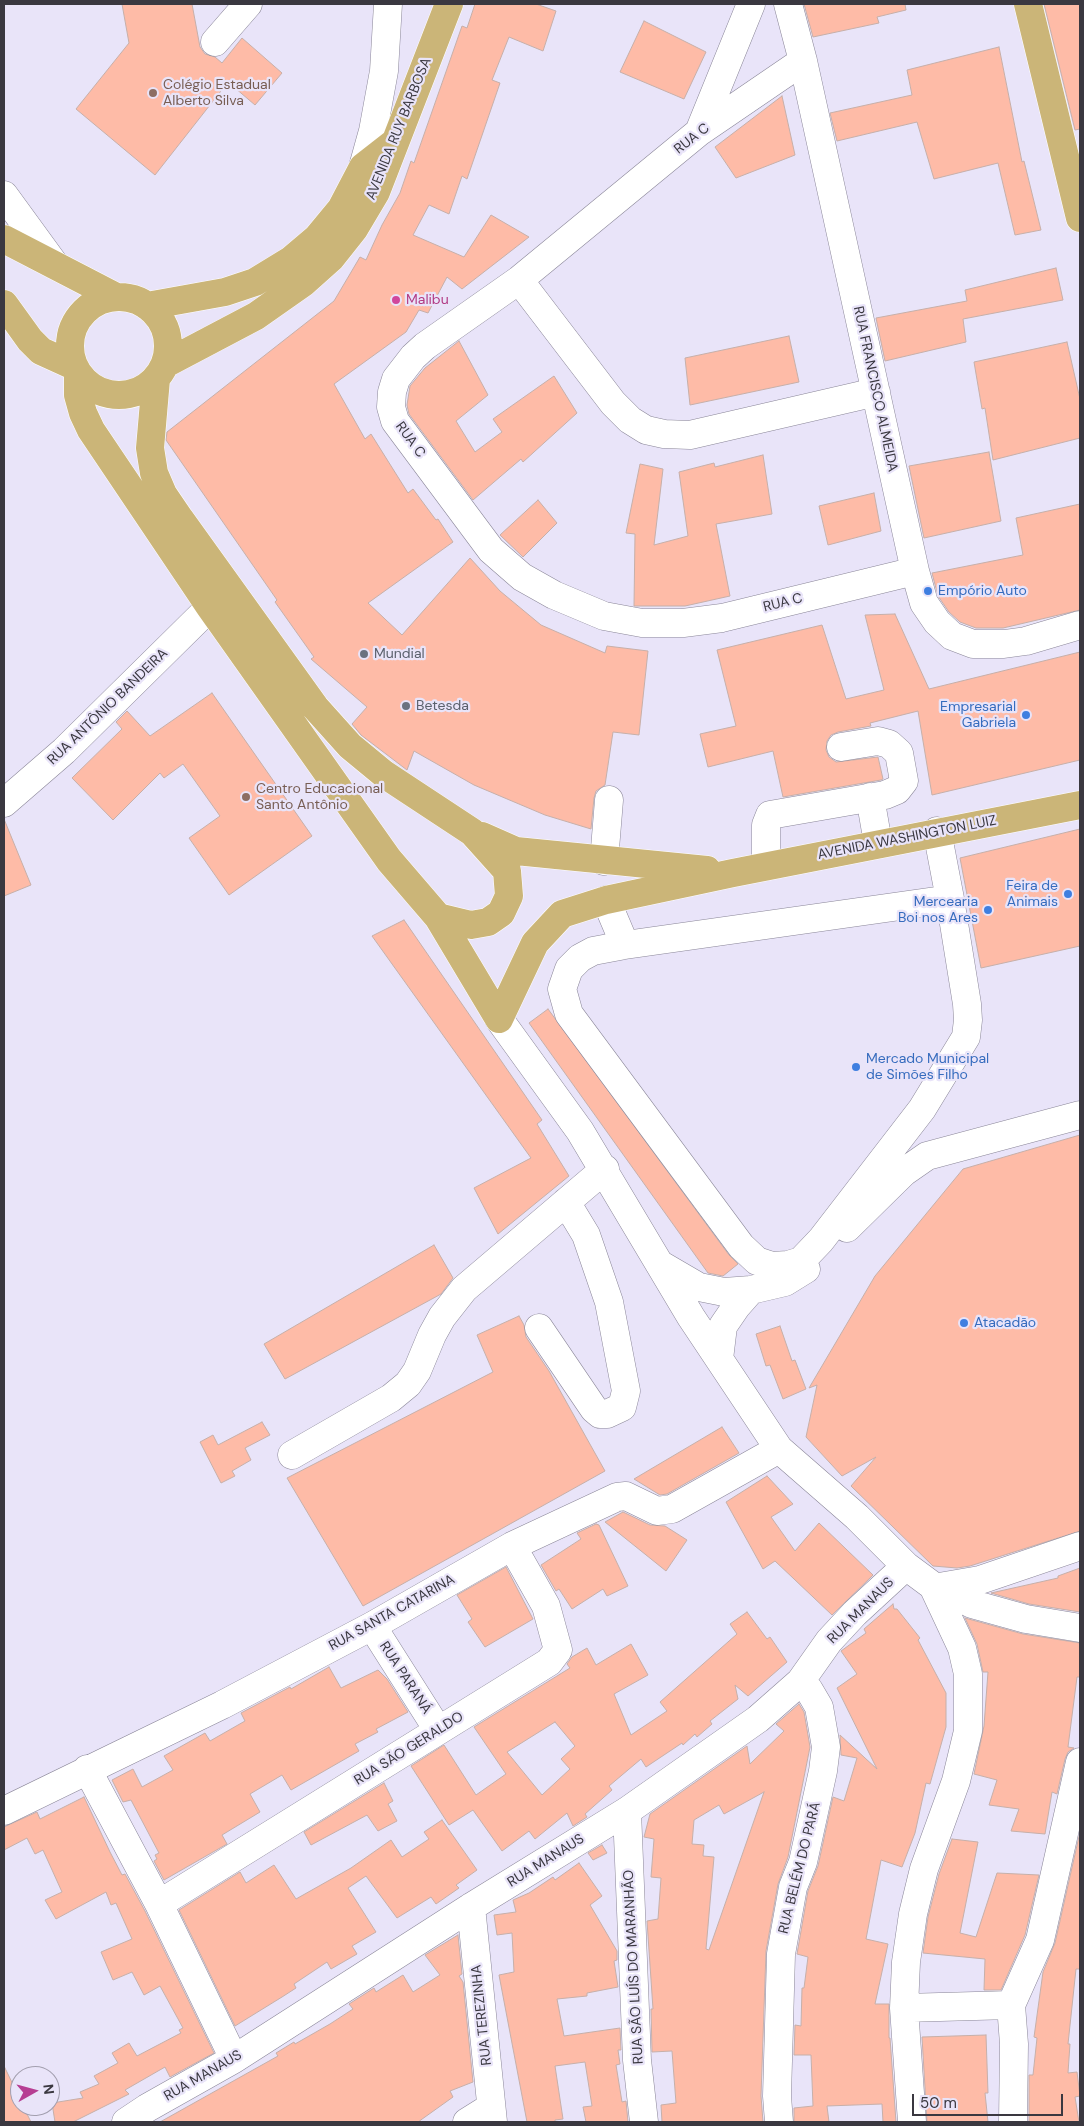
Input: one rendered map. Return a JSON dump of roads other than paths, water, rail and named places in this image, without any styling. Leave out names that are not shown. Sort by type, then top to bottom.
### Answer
[{"type":"main road","name":"AVENIDA RUY BARBOSA","points":[[161,371],[256,316],[303,283],[330,258],[354,229],[376,192],[449,4]]},
{"type":"main road","points":[[1028,4],[1080,218]]},
{"type":"main road","points":[[147,306],[225,292],[255,282],[290,260],[317,238],[341,209],[363,167],[394,142]]},
{"type":"main road","points":[[4,239],[116,297]]},
{"type":"main road","points":[[438,917],[471,925],[488,922],[501,913],[509,896],[507,871],[472,832],[384,774],[350,746],[315,707],[180,519],[160,487],[154,473],[150,448],[161,371],[168,347],[165,330],[157,315],[147,306],[131,298],[116,297],[101,300],[87,308],[77,320],[71,335],[70,351],[76,370],[78,395],[83,413],[91,430],[210,607],[389,860],[438,917],[499,1019]]},
{"type":"main road","points":[[4,304],[30,340],[41,351],[76,370],[91,386],[107,394],[125,395],[142,390],[161,371]]},
{"type":"main road","name":"AVENIDA WASHINGTON LUIZ","points":[[499,1019],[535,943],[562,914],[606,900],[766,866],[937,831],[1080,805]]},
{"type":"main road","name":"AVENIDA WASHINGTON LUIZ","points":[[472,832],[516,852],[733,873]]},
{"type":"main road","points":[[604,861],[634,894]]},
{"type":"street","points":[[215,42],[248,4]]},
{"type":"street","points":[[699,132],[751,4]]},
{"type":"street","name":"RUA FRANCISCO ALMEIDA","points":[[788,4],[803,61],[915,571],[924,603],[938,622],[952,636],[973,644],[1004,644],[1026,641],[1080,625]]},
{"type":"street","points":[[363,167],[373,131],[384,71],[386,7]]},
{"type":"street","name":"RUA C","points":[[803,61],[699,132],[519,280],[413,356],[396,380],[392,392],[392,407],[395,420],[490,550],[522,577],[554,595],[604,616],[642,623],[683,623],[722,618],[915,571]]},
{"type":"street","points":[[4,195],[55,265]]},
{"type":"street","points":[[519,280],[613,403],[630,420],[646,430],[664,434],[690,435],[876,392]]},
{"type":"street","name":"RUA ANTÔNIO BANDEIRA","points":[[4,804],[64,752],[210,607]]},
{"type":"street","points":[[766,866],[766,826],[770,815],[870,797],[898,790],[904,781],[899,753],[889,744],[878,741],[841,748]]},
{"type":"street","points":[[870,797],[878,843]]},
{"type":"street","points":[[604,861],[609,800]]},
{"type":"street","points":[[937,831],[950,899],[968,1020],[966,1038],[922,1109],[822,1240],[801,1261],[788,1265],[772,1266],[757,1261],[740,1246],[569,1014],[562,989],[569,969],[580,958],[593,951],[625,945],[950,899]]},
{"type":"street","points":[[606,900],[625,945]]},
{"type":"street","points":[[499,1019],[580,1131],[605,1169],[692,1317],[779,1449],[857,1517],[906,1566],[936,1587],[972,1604],[1026,1619],[1080,1628]]},
{"type":"street","points":[[922,1109],[927,1156]]},
{"type":"street","points":[[663,1266],[699,1287],[724,1292],[751,1290],[785,1282],[802,1272],[904,1172],[927,1156],[1080,1115]]},
{"type":"street","points":[[292,1455],[391,1398],[408,1384],[418,1371],[435,1329],[464,1289],[605,1169]]},
{"type":"street","points":[[539,1328],[594,1409],[600,1414],[607,1414],[622,1407],[626,1391],[609,1302],[586,1235],[566,1202]]},
{"type":"street","points":[[719,1359],[723,1326],[751,1290]]},
{"type":"street","name":"RUA SANTA CATARINA","points":[[4,1811],[222,1705],[372,1626],[512,1546],[622,1495],[657,1511],[672,1509],[779,1449]]},
{"type":"street","name":"RUA SÃO GERALDO","points":[[159,1904],[538,1670],[556,1655],[558,1644],[546,1606],[512,1546]]},
{"type":"street","points":[[936,1587],[980,1580],[1080,1546]]},
{"type":"street","name":"RUA MANAUS","points":[[143,2117],[471,1907],[628,1811],[758,1719],[800,1682],[829,1641],[855,1612],[906,1566]]},
{"type":"street","points":[[912,2122],[904,2008],[906,1962],[922,1878],[956,1781],[968,1731],[968,1674],[964,1656],[936,1587]]},
{"type":"street","name":"RUA PARANÁ","points":[[372,1626],[438,1730]]},
{"type":"street","name":"RUA BELÉM DO PARÁ","points":[[779,2122],[777,2096],[781,1954],[793,1887],[803,1862],[823,1771],[826,1747],[819,1707],[809,1690],[800,1682]]},
{"type":"street","points":[[1013,2122],[1014,2044],[1010,2006],[1040,1940],[1080,1762]]},
{"type":"street","points":[[87,1769],[159,1904],[234,2059]]},
{"type":"street","name":"RUA SÃO LUÍS DO MARANHÃO","points":[[628,1811],[637,2060],[644,2122]]},
{"type":"street","name":"RUA TEREZINHA","points":[[471,1907],[492,2115]]},
{"type":"street","points":[[904,2008],[1010,2006]]},
{"type":"street","points":[[467,2122],[492,2115]]},
{"type":"place","name":"Colégio Estadual Alberto Silva","points":[[153,93]]},
{"type":"place","name":"Malibu","points":[[396,300]]},
{"type":"place","name":"Empório Auto","points":[[928,591]]},
{"type":"place","name":"Mundial","points":[[364,654]]},
{"type":"place","name":"Betesda","points":[[406,706]]},
{"type":"place","name":"Empresarial Gabriela","points":[[1026,715]]},
{"type":"place","name":"Centro Educacional Santo Antônio","points":[[246,797]]},
{"type":"place","name":"Feira de Animais","points":[[1068,894]]},
{"type":"place","name":"Mercearia Boi nos Ares","points":[[988,910]]},
{"type":"place","name":"Mercado Municipal de Simões Filho","points":[[856,1067]]},
{"type":"place","name":"Atacadão","points":[[964,1323]]}]
